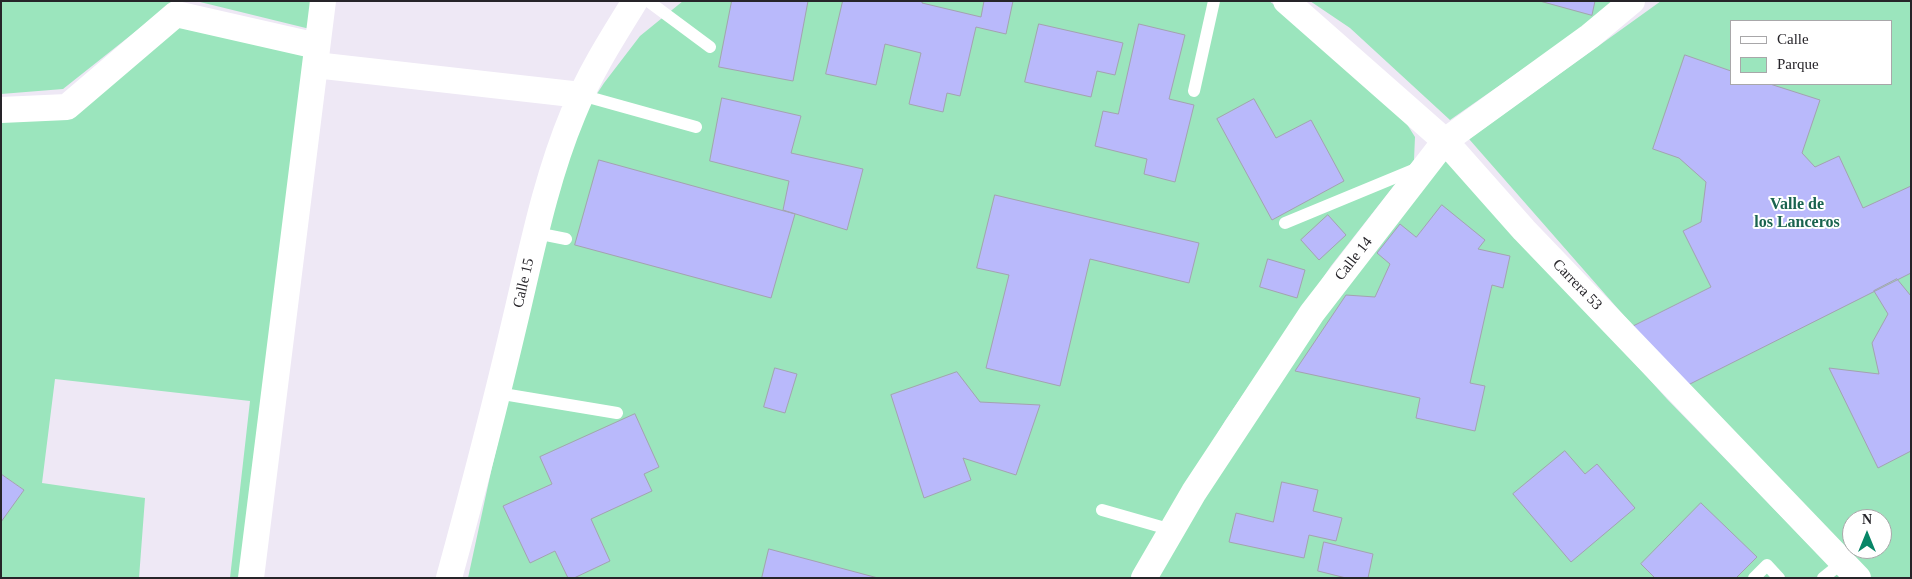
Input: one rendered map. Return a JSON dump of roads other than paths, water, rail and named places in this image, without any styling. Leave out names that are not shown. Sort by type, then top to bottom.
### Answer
[{"type":"street","points":[[251,578],[323,1]]},
{"type":"street","name":"Calle 15","points":[[449,578],[478,471],[536,232],[562,141],[599,58],[635,1]]},
{"type":"street","name":"Carrera 53","points":[[1286,1],[1445,142],[1524,230],[1842,572]]},
{"type":"street","name":"Calle 14","points":[[1144,578],[1194,492],[1312,313],[1445,142],[1590,36],[1632,1]]},
{"type":"street","points":[[1,110],[66,107],[176,14],[316,56],[581,96]]},
{"type":"lane","points":[[648,1],[710,47]]},
{"type":"lane","points":[[1194,91],[1214,1]]},
{"type":"lane","points":[[581,96],[696,127]]},
{"type":"lane","points":[[1284,223],[1427,164]]},
{"type":"lane","points":[[536,232],[566,239]]},
{"type":"lane","points":[[497,393],[617,413]]},
{"type":"lane","points":[[1102,510],[1172,530]]},
{"type":"lane","points":[[1754,578],[1767,565],[1779,578]]},
{"type":"district","name":"Valle de los Lanceros","points":[[1797,214]]}]
